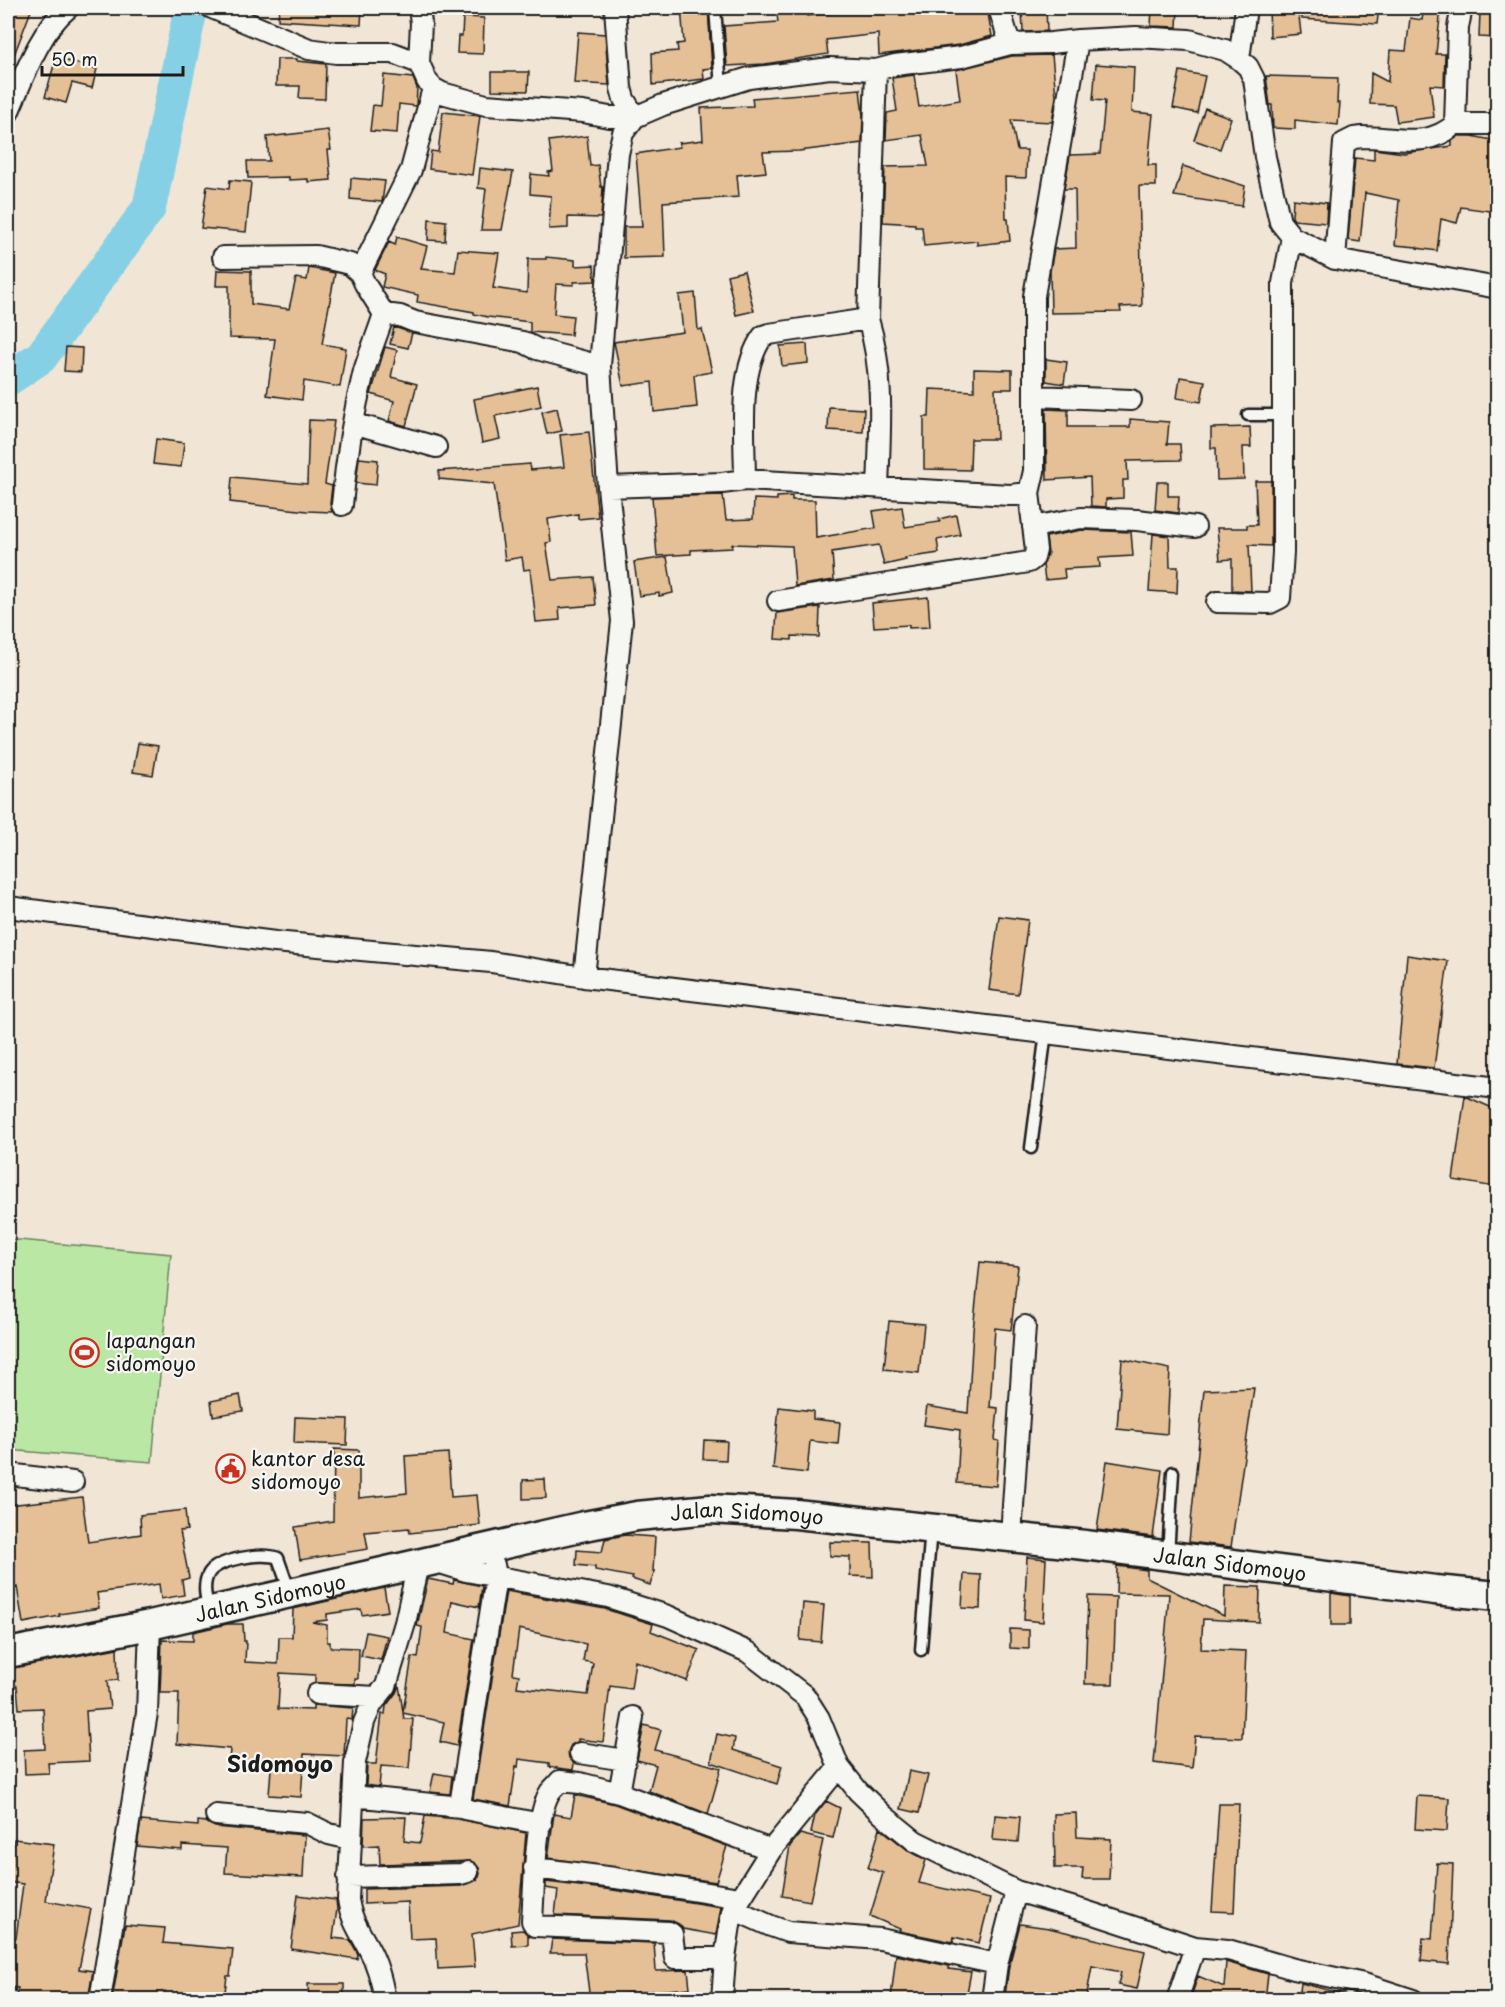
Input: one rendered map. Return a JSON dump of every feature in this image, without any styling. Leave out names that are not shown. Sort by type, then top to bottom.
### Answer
[{"type":"main road","name":"Jalan Sidomoyo","points":[[8,1653],[150,1625],[584,1526],[637,1516],[711,1509],[796,1514],[1011,1536],[1497,1596]]},
{"type":"street","points":[[9,104],[35,52],[59,15],[68,8]]},
{"type":"street","points":[[212,8],[309,49],[336,53],[393,53],[419,63]]},
{"type":"street","points":[[419,8],[421,23],[419,63],[427,81],[433,88],[442,93],[486,105],[583,112],[609,117],[635,117],[663,105],[749,78],[830,68],[876,70],[895,65],[961,57],[1010,44],[1136,37],[1189,40],[1225,50],[1239,58],[1248,67],[1254,79],[1265,157],[1280,222],[1292,237],[1335,259],[1497,288]]},
{"type":"street","points":[[615,8],[621,88],[624,99],[635,117]]},
{"type":"street","points":[[999,8],[1010,44]]},
{"type":"street","points":[[1239,58],[1246,8]]},
{"type":"street","points":[[1455,124],[1458,27],[1462,8]]},
{"type":"street","points":[[778,601],[1029,562],[1034,558],[1036,550],[1029,493],[1034,471],[1034,296],[1078,40]]},
{"type":"street","points":[[876,70],[868,320],[878,359],[880,395],[878,487]]},
{"type":"street","points":[[360,273],[411,170],[433,88]]},
{"type":"street","points":[[584,977],[622,621],[608,487],[600,366],[618,154],[623,133],[635,117]]},
{"type":"street","points":[[1335,259],[1344,143],[1362,137],[1419,140],[1434,138],[1445,133],[1455,124],[1497,124]]},
{"type":"street","points":[[1217,602],[1270,603],[1280,598],[1283,552],[1283,284],[1292,237]]},
{"type":"street","points":[[223,257],[316,256],[350,264],[360,273],[364,284],[384,314],[523,342],[537,349],[600,366]]},
{"type":"street","points":[[342,505],[352,423],[365,369],[384,314]]},
{"type":"street","points":[[745,480],[745,398],[751,363],[763,336],[868,320]]},
{"type":"street","points":[[1035,396],[1131,400]]},
{"type":"street","points":[[352,423],[436,447]]},
{"type":"street","points":[[608,487],[722,483],[745,480],[1010,495],[1029,493]]},
{"type":"street","points":[[1033,527],[1081,518],[1137,520],[1195,527]]},
{"type":"street","points":[[8,907],[275,942],[491,962],[584,977],[1497,1088]]},
{"type":"street","points":[[1011,1536],[1025,1326]]},
{"type":"street","points":[[8,1474],[73,1482]]},
{"type":"street","points":[[461,1807],[496,1577],[494,1560],[498,1546]]},
{"type":"street","points":[[385,2000],[378,1969],[350,1915],[348,1900],[355,1762],[364,1722],[386,1686],[426,1563],[608,1598],[668,1616],[748,1652],[805,1696],[819,1718],[839,1767],[858,1791],[883,1815],[915,1841],[1016,1891],[1195,1947],[1228,1950],[1294,1969],[1364,1984],[1413,2000]]},
{"type":"street","points":[[100,2000],[147,1713],[150,1625]]},
{"type":"street","points":[[317,1694],[378,1697]]},
{"type":"street","points":[[619,1793],[633,1717]]},
{"type":"street","points":[[580,1753],[625,1760]]},
{"type":"street","points":[[722,2000],[724,1958],[737,1904],[771,1850],[839,1767]]},
{"type":"street","points":[[724,1958],[675,1958],[672,1934],[669,1932],[535,1926],[532,1921],[534,1868],[541,1824],[550,1792],[560,1781],[580,1783],[619,1793],[771,1850]]},
{"type":"street","points":[[353,1797],[461,1807],[541,1824]]},
{"type":"street","points":[[216,1815],[307,1823],[328,1834],[350,1839]]},
{"type":"street","points":[[534,1868],[615,1878],[737,1904],[771,1926],[788,1932],[880,1939],[997,1965]]},
{"type":"street","points":[[348,1877],[468,1872]]},
{"type":"street","points":[[992,2000],[997,1965],[1016,1891]]},
{"type":"street","points":[[1177,2000],[1195,1947]]},
{"type":"lane","points":[[715,8],[721,87]]},
{"type":"lane","points":[[1248,415],[1283,415]]},
{"type":"lane","points":[[1031,1148],[1046,1032]]},
{"type":"lane","points":[[1168,1555],[1173,1472]]},
{"type":"lane","points":[[921,1650],[932,1528]]},
{"type":"lane","points":[[209,1611],[205,1593],[208,1575],[218,1565],[249,1556],[264,1555],[278,1558],[290,1592]]},
{"type":"green space","name":"lapangan sidomoyo","points":[[8,1239],[171,1254],[152,1462],[8,1450]]},
{"type":"building","points":[[8,8],[32,8],[9,68],[8,68]]},
{"type":"building","points":[[279,8],[362,8],[361,25],[278,20]]},
{"type":"building","points":[[681,8],[708,8],[712,68],[703,69],[704,79],[653,85],[652,53],[678,51],[677,44],[684,43]]},
{"type":"building","points":[[776,8],[806,8],[807,16],[839,12],[838,8],[987,8],[992,36],[959,45],[879,55],[878,34],[826,40],[828,54],[765,64],[727,66],[724,26],[778,22]]},
{"type":"building","points":[[1022,8],[1046,8],[1047,31],[1023,32]]},
{"type":"building","points":[[1152,8],[1178,8],[1177,27],[1151,26]]},
{"type":"building","points":[[1269,8],[1298,8],[1301,34],[1270,37]]},
{"type":"building","points":[[1302,8],[1379,8],[1377,24],[1302,19]]},
{"type":"building","points":[[1424,8],[1441,8],[1436,54],[1445,54],[1444,86],[1430,85],[1434,117],[1397,122],[1394,105],[1370,104],[1371,73],[1388,82],[1390,50],[1406,51],[1410,18],[1422,20]]},
{"type":"building","points":[[1480,12],[1497,13],[1497,38],[1479,37]]},
{"type":"building","points":[[463,17],[484,18],[483,54],[457,53],[458,36],[462,36]]},
{"type":"building","points":[[578,32],[605,34],[609,85],[574,83]]},
{"type":"building","points":[[1052,55],[1056,96],[1052,122],[1011,120],[1017,150],[1027,150],[1026,178],[1005,177],[1006,219],[1008,219],[1010,241],[977,245],[977,241],[924,246],[922,227],[915,227],[915,224],[883,222],[885,167],[928,166],[922,135],[886,140],[887,113],[897,111],[892,78],[914,75],[919,107],[960,100],[956,70],[1012,56]]},
{"type":"building","points":[[56,58],[97,69],[92,88],[72,83],[66,103],[45,97]]},
{"type":"building","points":[[277,59],[297,59],[297,61],[326,64],[325,99],[299,98],[300,86],[276,86]]},
{"type":"building","points":[[1096,64],[1134,67],[1132,112],[1153,114],[1148,165],[1156,165],[1156,186],[1139,186],[1142,306],[1120,307],[1121,312],[1051,313],[1050,271],[1054,249],[1076,248],[1075,189],[1064,189],[1070,155],[1100,154],[1105,101],[1093,100]]},
{"type":"building","points":[[1180,71],[1205,76],[1197,113],[1173,108]]},
{"type":"building","points":[[492,72],[529,72],[528,91],[492,90]]},
{"type":"building","points":[[384,75],[413,78],[417,88],[416,106],[399,104],[397,133],[370,131],[373,105],[381,106]]},
{"type":"building","points":[[1266,76],[1338,78],[1337,103],[1340,103],[1338,125],[1295,120],[1295,129],[1273,128],[1272,105],[1270,105]]},
{"type":"building","points":[[860,89],[863,116],[862,143],[799,151],[763,152],[766,172],[737,175],[739,197],[663,202],[665,257],[624,258],[624,227],[642,227],[636,154],[680,147],[679,143],[703,140],[701,108],[753,106],[752,98]]},
{"type":"building","points":[[1205,108],[1231,118],[1220,149],[1194,140]]},
{"type":"building","points":[[443,112],[480,116],[472,175],[429,169],[431,151],[438,152]]},
{"type":"building","points":[[328,130],[331,180],[308,182],[308,179],[289,180],[289,177],[248,178],[247,161],[269,161],[267,137]]},
{"type":"building","points":[[587,136],[590,166],[598,165],[601,187],[603,187],[601,218],[568,217],[568,228],[549,229],[551,196],[530,194],[531,174],[549,176],[548,172],[553,171],[549,141]]},
{"type":"building","points":[[1459,136],[1497,141],[1497,212],[1461,207],[1457,223],[1441,219],[1437,251],[1395,245],[1399,200],[1365,193],[1360,242],[1348,240],[1355,158],[1374,160],[1374,149],[1404,153],[1452,146],[1452,141]]},
{"type":"building","points":[[1183,166],[1245,186],[1242,206],[1174,196]]},
{"type":"building","points":[[480,168],[513,172],[502,230],[481,230],[486,189],[478,188]]},
{"type":"building","points":[[351,178],[385,181],[382,202],[350,199]]},
{"type":"building","points":[[230,180],[251,182],[246,232],[201,228],[207,186],[229,189]]},
{"type":"building","points":[[1293,199],[1327,203],[1326,223],[1294,220],[1292,217]]},
{"type":"building","points":[[429,219],[446,221],[445,241],[428,240]]},
{"type":"building","points":[[397,237],[427,246],[421,269],[455,272],[458,250],[499,253],[493,288],[527,293],[528,259],[546,259],[546,257],[575,260],[575,266],[594,265],[595,281],[574,282],[574,285],[556,284],[554,314],[573,316],[571,335],[530,332],[530,322],[488,317],[474,314],[474,312],[417,302],[418,295],[382,287],[385,274],[375,270],[389,242],[395,245]]},
{"type":"building","points":[[309,268],[335,273],[322,344],[346,348],[340,387],[304,381],[302,400],[267,395],[275,339],[229,338],[229,286],[216,286],[217,270],[251,271],[251,304],[289,309],[296,278],[307,280]]},
{"type":"building","points":[[744,271],[754,311],[736,315],[727,275]]},
{"type":"building","points":[[695,293],[698,330],[702,329],[712,372],[694,375],[697,407],[654,412],[652,382],[623,386],[614,342],[683,332],[679,295]]},
{"type":"building","points":[[394,327],[412,333],[408,348],[390,344]]},
{"type":"building","points":[[807,344],[808,363],[782,366],[780,346]]},
{"type":"building","points":[[66,347],[82,348],[81,372],[64,371]]},
{"type":"building","points":[[385,347],[397,350],[391,377],[417,384],[406,426],[389,421],[394,401],[371,394]]},
{"type":"building","points":[[1046,359],[1067,362],[1064,384],[1046,381]]},
{"type":"building","points":[[974,369],[1012,370],[1012,389],[995,389],[997,439],[971,439],[970,470],[924,469],[924,417],[929,417],[930,389],[974,391]]},
{"type":"building","points":[[1180,377],[1205,381],[1201,402],[1177,398]]},
{"type":"building","points":[[537,386],[541,406],[495,416],[500,439],[482,443],[474,399]]},
{"type":"building","points":[[829,407],[864,409],[863,432],[828,430]]},
{"type":"building","points":[[557,408],[562,431],[547,434],[542,412]]},
{"type":"building","points":[[1046,409],[1068,410],[1068,427],[1130,427],[1130,419],[1169,422],[1167,444],[1180,444],[1181,460],[1127,461],[1128,480],[1123,480],[1123,498],[1106,499],[1106,507],[1091,506],[1090,477],[1047,480]]},
{"type":"building","points":[[309,420],[334,421],[325,484],[332,486],[330,504],[332,512],[230,502],[232,477],[307,484]]},
{"type":"building","points":[[1250,427],[1251,447],[1243,447],[1244,479],[1217,480],[1216,448],[1211,448],[1211,428]]},
{"type":"building","points":[[589,432],[598,517],[578,519],[578,514],[548,519],[551,542],[546,543],[552,580],[593,577],[596,605],[559,608],[560,620],[536,622],[530,569],[524,570],[522,557],[505,560],[494,484],[439,479],[439,471],[530,464],[531,470],[564,467],[560,435]]},
{"type":"building","points":[[156,439],[184,443],[181,467],[153,464]]},
{"type":"building","points":[[359,458],[378,460],[376,485],[356,483]]},
{"type":"building","points":[[1255,481],[1271,481],[1271,546],[1249,545],[1251,591],[1232,590],[1232,559],[1220,560],[1217,528],[1247,528],[1247,525],[1257,525]]},
{"type":"building","points":[[1157,482],[1168,482],[1168,496],[1179,496],[1178,513],[1155,510]]},
{"type":"building","points":[[723,495],[726,520],[753,519],[754,499],[777,500],[777,497],[792,496],[792,500],[815,500],[816,538],[876,528],[873,511],[902,507],[905,527],[940,522],[939,519],[956,515],[960,535],[937,540],[939,553],[905,558],[906,560],[884,565],[879,545],[832,552],[834,580],[795,586],[792,546],[732,544],[732,548],[691,550],[691,554],[657,556],[652,497]]},
{"type":"building","points":[[1082,530],[1131,532],[1133,556],[1099,558],[1100,567],[1064,569],[1065,578],[1045,580],[1043,565],[1048,553],[1046,537]]},
{"type":"building","points":[[1153,534],[1169,536],[1170,567],[1178,567],[1177,593],[1149,591]]},
{"type":"building","points":[[667,557],[673,593],[639,596],[634,562]]},
{"type":"building","points":[[928,597],[930,627],[909,628],[909,625],[874,627],[872,603]]},
{"type":"building","points":[[820,607],[819,637],[792,636],[792,640],[775,639],[777,613]]},
{"type":"building","points":[[138,743],[158,746],[153,775],[133,772]]},
{"type":"building","points":[[999,916],[1028,920],[1018,994],[989,990]]},
{"type":"building","points":[[1407,955],[1448,961],[1434,1068],[1397,1064]]},
{"type":"building","points":[[1465,1096],[1497,1110],[1495,1187],[1453,1180]]},
{"type":"building","points":[[980,1262],[1018,1266],[1011,1330],[995,1328],[990,1407],[998,1408],[995,1440],[999,1441],[996,1486],[957,1483],[960,1430],[924,1425],[927,1406],[968,1413]]},
{"type":"building","points":[[889,1321],[924,1324],[919,1373],[884,1369]]},
{"type":"building","points":[[1122,1359],[1170,1369],[1167,1434],[1117,1429]]},
{"type":"building","points":[[1254,1388],[1231,1547],[1189,1542],[1204,1390]]},
{"type":"building","points":[[240,1395],[243,1411],[213,1416],[211,1401]]},
{"type":"building","points":[[779,1407],[813,1411],[813,1419],[840,1422],[838,1444],[810,1441],[807,1473],[773,1469]]},
{"type":"building","points":[[295,1417],[348,1419],[347,1445],[294,1443]]},
{"type":"building","points":[[704,1440],[727,1441],[726,1460],[703,1459]]},
{"type":"building","points":[[334,1449],[359,1450],[359,1498],[407,1493],[405,1456],[448,1453],[451,1497],[477,1495],[480,1525],[410,1533],[409,1528],[365,1532],[368,1549],[300,1560],[295,1527],[333,1521]]},
{"type":"building","points":[[1107,1461],[1162,1470],[1153,1537],[1097,1530]]},
{"type":"building","points":[[545,1479],[546,1498],[523,1499],[523,1480]]},
{"type":"building","points":[[82,1497],[88,1542],[141,1534],[140,1515],[185,1510],[187,1530],[180,1531],[189,1578],[182,1580],[184,1595],[161,1599],[159,1584],[97,1593],[99,1608],[59,1614],[60,1616],[23,1623],[8,1551],[12,1550],[8,1505]]},
{"type":"building","points":[[625,1535],[655,1537],[653,1571],[655,1571],[650,1585],[632,1579],[633,1577],[595,1570],[595,1567],[576,1565],[577,1550],[602,1552],[605,1539]]},
{"type":"building","points":[[830,1542],[872,1543],[873,1577],[850,1576],[850,1557],[830,1556]]},
{"type":"building","points":[[1027,1557],[1046,1559],[1043,1622],[1024,1620]]},
{"type":"building","points":[[1117,1566],[1147,1570],[1147,1578],[1224,1616],[1225,1586],[1260,1587],[1259,1622],[1203,1619],[1201,1649],[1246,1651],[1242,1738],[1195,1736],[1192,1768],[1154,1763],[1169,1594],[1116,1593]]},
{"type":"building","points":[[964,1574],[981,1575],[980,1609],[962,1608]]},
{"type":"building","points":[[428,1579],[453,1584],[454,1580],[482,1586],[479,1607],[452,1601],[447,1633],[474,1639],[457,1746],[440,1742],[444,1722],[403,1713],[404,1719],[413,1719],[409,1768],[381,1766],[379,1787],[366,1785],[367,1764],[376,1764],[382,1714],[385,1714],[386,1706],[399,1685],[403,1712],[412,1657],[418,1658],[422,1627],[417,1626]]},
{"type":"building","points":[[384,1588],[388,1611],[362,1615],[361,1609],[327,1614],[327,1620],[312,1622],[327,1625],[327,1642],[330,1642],[330,1647],[359,1648],[358,1679],[355,1679],[355,1684],[315,1683],[315,1675],[280,1673],[278,1709],[313,1710],[313,1705],[353,1708],[352,1720],[346,1719],[344,1756],[304,1754],[301,1797],[269,1795],[271,1769],[259,1765],[229,1762],[230,1749],[177,1744],[179,1693],[160,1693],[162,1640],[193,1641],[193,1632],[227,1624],[243,1624],[244,1641],[246,1641],[245,1662],[278,1664],[279,1637],[292,1637],[293,1609]]},
{"type":"building","points":[[506,1591],[605,1609],[653,1624],[651,1631],[699,1650],[687,1681],[635,1661],[631,1689],[610,1686],[603,1742],[578,1739],[578,1742],[571,1745],[568,1752],[569,1758],[574,1763],[573,1770],[549,1767],[549,1763],[519,1759],[510,1806],[473,1799]],"holes":[[[519,1629],[586,1644],[583,1661],[593,1663],[588,1695],[517,1687],[519,1675],[513,1674]]]},
{"type":"building","points":[[1331,1593],[1350,1596],[1350,1625],[1331,1625]]},
{"type":"building","points":[[1088,1596],[1116,1597],[1113,1684],[1085,1684]]},
{"type":"building","points":[[803,1603],[824,1605],[821,1642],[800,1640]]},
{"type":"building","points":[[1010,1629],[1029,1630],[1029,1649],[1010,1648]]},
{"type":"building","points":[[366,1632],[387,1636],[381,1660],[361,1656]]},
{"type":"building","points":[[117,1648],[118,1680],[107,1681],[110,1709],[86,1711],[89,1761],[48,1763],[49,1773],[25,1774],[24,1750],[45,1749],[43,1708],[19,1709],[17,1686],[8,1686],[8,1669]]},
{"type":"building","points":[[644,1725],[661,1730],[655,1750],[721,1768],[708,1814],[649,1791],[656,1765],[637,1760]]},
{"type":"building","points":[[717,1734],[735,1738],[733,1750],[782,1766],[777,1784],[711,1762]]},
{"type":"building","points":[[909,1771],[928,1775],[919,1813],[901,1809]]},
{"type":"building","points":[[434,1773],[452,1776],[450,1794],[430,1792]]},
{"type":"building","points":[[575,1795],[615,1804],[727,1846],[716,1882],[548,1858],[554,1814],[571,1817]]},
{"type":"building","points":[[1417,1796],[1449,1798],[1447,1831],[1415,1829]]},
{"type":"building","points":[[826,1801],[840,1808],[833,1838],[811,1833],[815,1815]]},
{"type":"building","points":[[1219,1804],[1239,1804],[1234,1912],[1212,1911]]},
{"type":"building","points":[[1076,1813],[1077,1837],[1111,1839],[1109,1879],[1082,1879],[1083,1868],[1055,1868],[1054,1814]]},
{"type":"building","points":[[995,1815],[1020,1817],[1018,1842],[993,1840]]},
{"type":"building","points":[[425,1816],[458,1819],[526,1833],[518,1924],[472,1934],[475,1967],[438,1969],[436,1938],[410,1939],[408,1902],[364,1904],[364,1889],[461,1886],[477,1880],[480,1874],[479,1868],[471,1861],[380,1864],[379,1845],[363,1846],[364,1818],[406,1817],[404,1841],[420,1843]]},
{"type":"building","points":[[141,1821],[198,1826],[198,1821],[215,1827],[304,1835],[303,1877],[225,1873],[227,1848],[182,1845],[182,1850],[137,1846]]},
{"type":"building","points":[[880,1828],[908,1850],[926,1860],[919,1883],[990,1899],[979,1943],[954,1937],[953,1942],[899,1931],[900,1929],[870,1916],[883,1873],[868,1868]]},
{"type":"building","points":[[800,1834],[823,1840],[810,1901],[782,1896],[790,1846]]},
{"type":"building","points":[[14,1839],[54,1844],[46,1901],[91,1909],[79,1969],[93,1971],[88,2000],[15,2000],[18,1988],[8,1987],[10,1956],[8,1955],[8,1936],[16,1938],[23,1884],[8,1882]]},
{"type":"building","points":[[1437,1863],[1453,1864],[1449,1964],[1421,1961],[1423,1938],[1432,1939]]},
{"type":"building","points":[[546,1882],[721,1907],[716,1935],[683,1929],[679,1924],[670,1920],[555,1915],[558,1890],[546,1888]]},
{"type":"building","points":[[298,1895],[336,1900],[333,1938],[350,1940],[358,1954],[357,1959],[291,1949]]},
{"type":"building","points":[[1020,1924],[1049,1928],[1145,1951],[1137,1989],[1118,1985],[1121,1972],[1092,1966],[1086,2000],[1022,2000],[1005,1996],[1009,1966]]},
{"type":"building","points":[[125,1925],[165,1928],[163,1943],[233,1949],[224,2000],[112,2000]]},
{"type":"building","points":[[523,1930],[528,1935],[528,1945],[512,1946],[511,1931]]},
{"type":"building","points":[[552,1939],[654,1943],[656,1971],[688,1970],[690,1988],[622,1994],[622,2000],[590,2000],[584,1953],[550,1953]]},
{"type":"building","points":[[896,1955],[949,1966],[949,1969],[971,1972],[966,1998],[952,1994],[951,2000],[891,1998]]},
{"type":"building","points":[[1226,1962],[1268,1974],[1265,2000],[1190,2000],[1198,1976],[1224,1987]]},
{"type":"building","points":[[1301,1983],[1347,1995],[1347,2000],[1299,2000]]},
{"type":"building","points":[[308,1984],[344,1984],[344,2000],[309,2000]]},
{"type":"waterway","points":[[8,379],[41,357],[149,208],[191,8]]},
{"type":"place","name":"lapangan sidomoyo","points":[[85,1352]]},
{"type":"place","name":"kantor desa sidomoyo","points":[[230,1469]]},
{"type":"district","name":"Sidomoyo","points":[[280,1762]]}]
